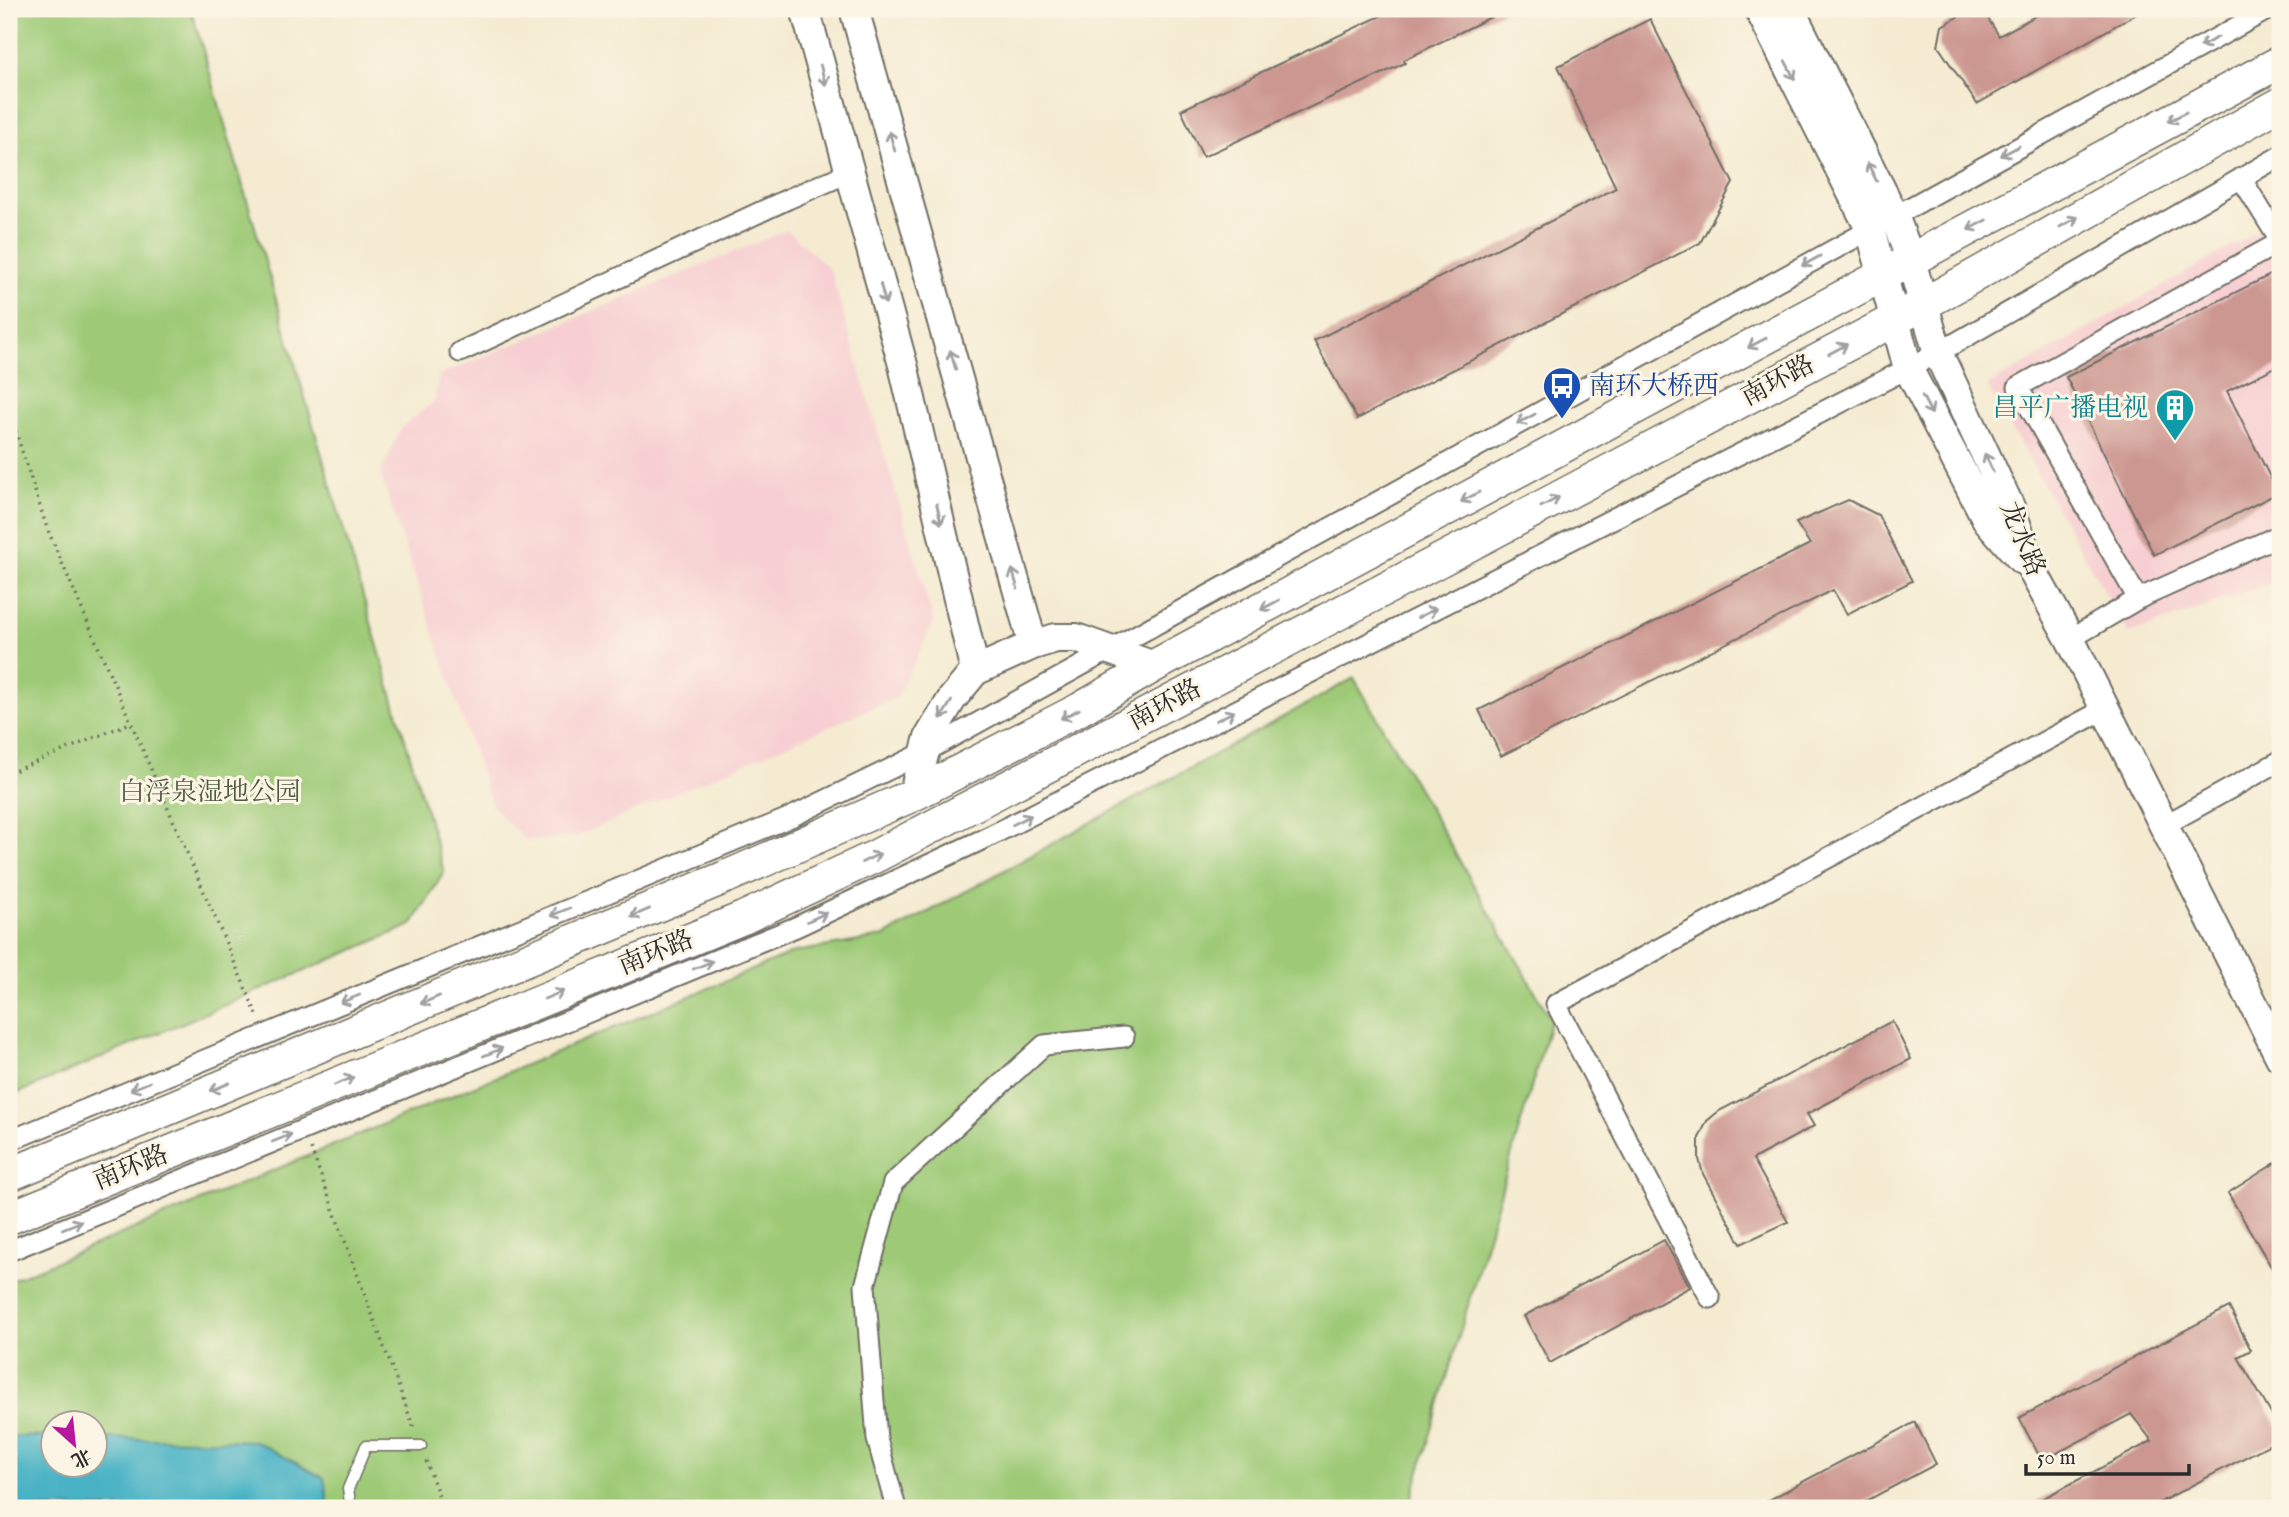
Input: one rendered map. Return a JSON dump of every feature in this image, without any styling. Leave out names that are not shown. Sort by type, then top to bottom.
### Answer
[{"type":"main road","name":"南环路","points":[[9,1175],[726,877],[913,795],[1080,709],[1154,666],[2280,62]]},
{"type":"main road","name":"南环路","points":[[9,1219],[748,931],[876,856],[1924,304],[2280,104]]},
{"type":"street","points":[[805,9],[903,365],[975,671]]},
{"type":"street","points":[[854,9],[1033,645]]},
{"type":"street","name":"龙水路","points":[[1759,9],[1882,222],[1911,261],[1938,353],[2010,507],[2033,572],[2070,639],[2280,1057]]},
{"type":"street","name":"龙水路","points":[[1790,9],[1882,222],[1882,276],[1908,368],[1987,520],[2033,572]]},
{"type":"street","points":[[9,1141],[791,817],[925,752],[2269,9]]},
{"type":"street","points":[[9,1251],[748,931],[796,927],[992,835],[1938,353],[2280,156]]},
{"type":"street","points":[[460,352],[850,172]]},
{"type":"street","points":[[2138,599],[2018,387],[2280,241],[2241,178]]},
{"type":"street","points":[[2070,639],[2138,599],[2280,536]]},
{"type":"street","points":[[913,795],[929,737],[952,699],[975,671],[1033,645],[1056,638],[1076,638],[1154,666]]},
{"type":"street","points":[[1710,1298],[1556,1004],[2105,709]]},
{"type":"street","points":[[2164,826],[2280,761]]},
{"type":"street","points":[[896,1508],[877,1439],[865,1286],[893,1183],[1044,1045],[1124,1037]]},
{"type":"lane","points":[[351,1508],[348,1489],[366,1446],[421,1446]]},
{"type":"path","points":[[9,411],[47,528],[259,1018]]},
{"type":"path","points":[[9,773],[130,723]]},
{"type":"path","points":[[309,1142],[443,1508]]},
{"type":"shaded area","points":[[2280,219],[2280,580],[2129,634],[1987,386]]},
{"type":"shaded area","points":[[787,230],[830,269],[934,622],[897,697],[577,836],[526,841],[492,806],[380,473],[402,427],[435,401],[439,375]]},
{"type":"green space","name":"白浮泉湿地公园","points":[[9,9],[191,9],[444,872],[412,925],[9,1097]]},
{"type":"green space","points":[[1354,678],[1551,1019],[1409,1508],[9,1508],[9,1281],[795,952],[883,937]]},
{"type":"water","points":[[9,1436],[38,1437],[38,1478],[108,1478],[108,1438],[255,1441],[324,1478],[329,1508],[9,1508]]},
{"type":"building","points":[[1395,9],[1507,9],[1404,60],[1405,63],[1203,157],[1181,110]]},
{"type":"building","points":[[1972,9],[1982,9],[1999,36],[2048,9],[2145,9],[1977,104],[1938,46],[1942,26]]},
{"type":"building","points":[[1650,19],[1733,183],[1700,243],[1357,419],[1314,341],[1616,188],[1558,66]]},
{"type":"building","name":"昌平广播电视","points":[[2280,270],[2280,365],[2227,391],[2278,493],[2154,555],[2066,377]]},
{"type":"building","points":[[1848,500],[1878,515],[1912,581],[1847,614],[1833,590],[1501,756],[1479,710],[1810,544],[1796,523]]},
{"type":"building","points":[[1892,1021],[1911,1059],[1807,1114],[1814,1126],[1753,1159],[1788,1222],[1741,1244],[1703,1174],[1699,1159],[1699,1138],[1707,1121],[1719,1111]]},
{"type":"building","points":[[2280,1160],[2280,1282],[2228,1193]]},
{"type":"building","points":[[1664,1240],[1690,1287],[1550,1363],[1524,1316]]},
{"type":"building","points":[[2229,1307],[2251,1350],[2238,1357],[2280,1429],[2280,1439],[2149,1508],[2025,1508],[2152,1441],[2131,1414],[2042,1461],[2019,1418]]},
{"type":"building","points":[[1915,1422],[1936,1464],[1853,1508],[1754,1508]]},
{"type":"place","name":"南环大桥西","points":[[1562,420]]},
{"type":"place","name":"昌平广播电视","points":[[2175,442]]}]
